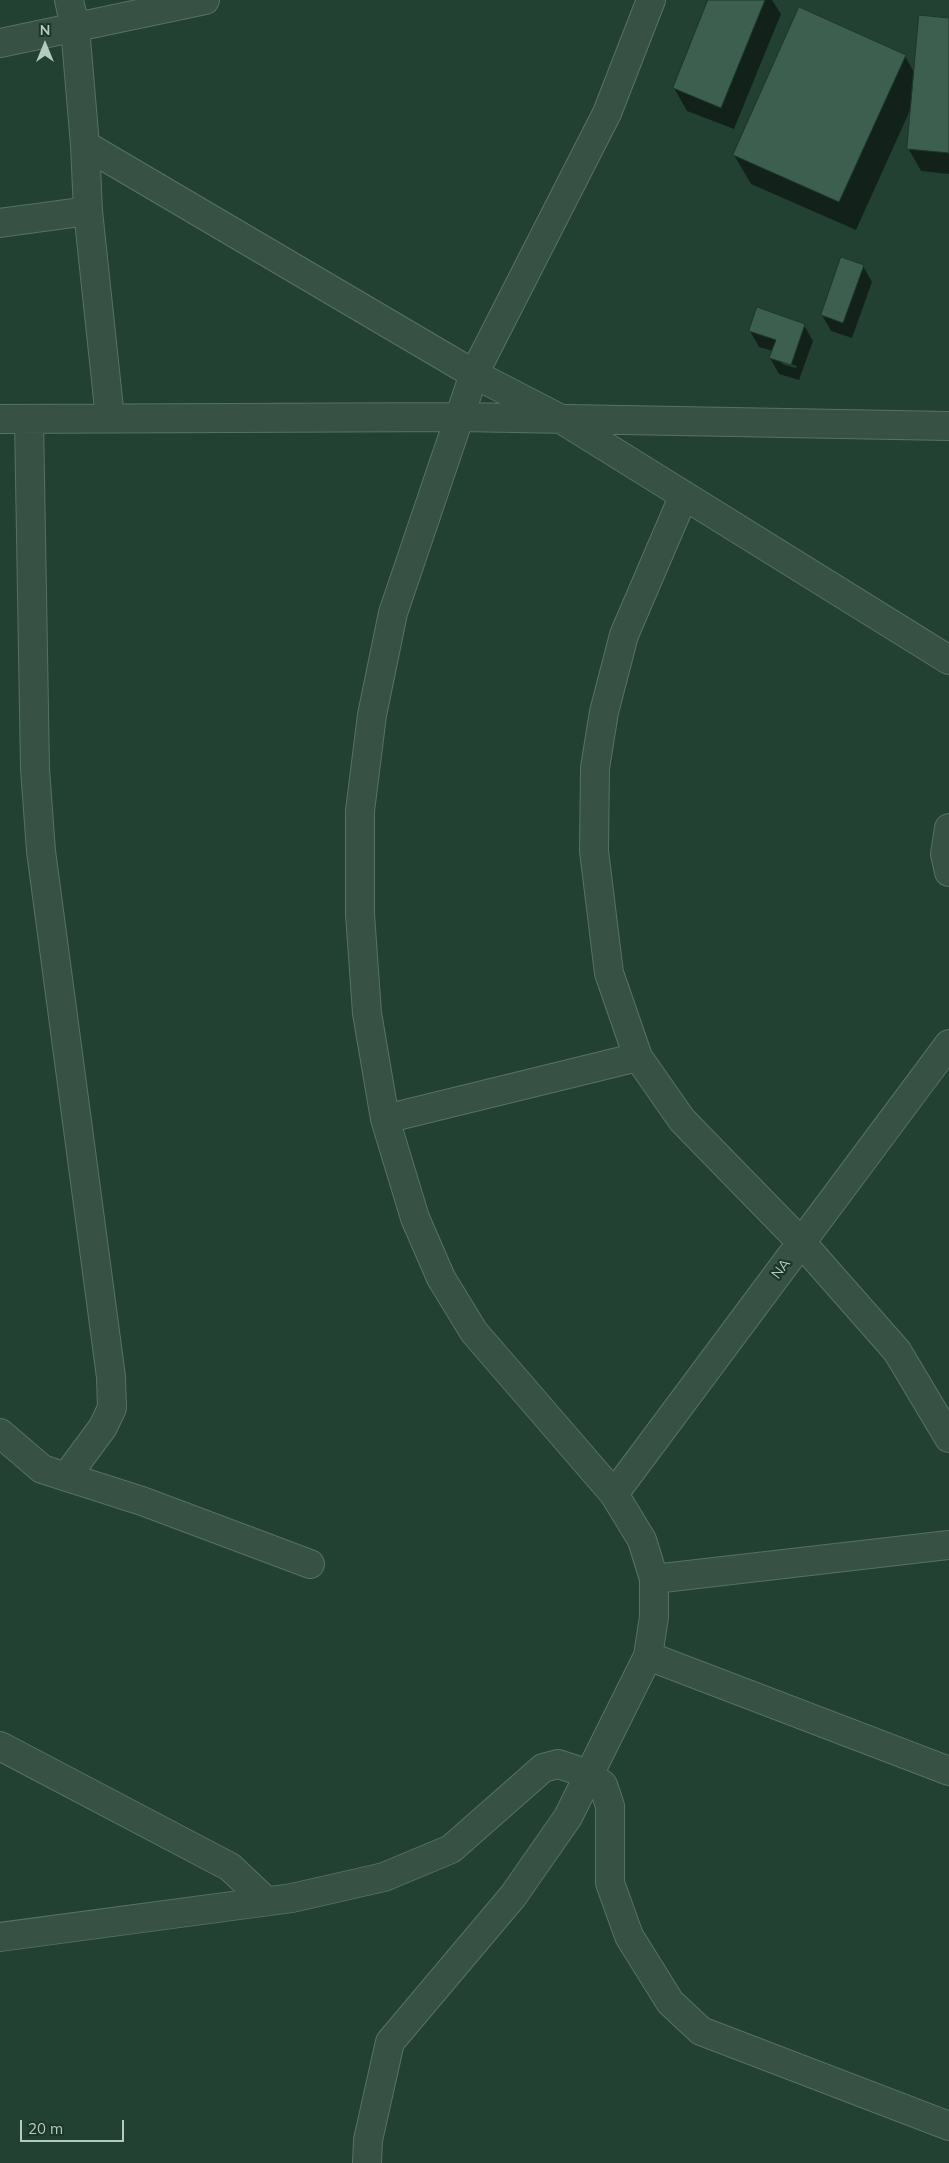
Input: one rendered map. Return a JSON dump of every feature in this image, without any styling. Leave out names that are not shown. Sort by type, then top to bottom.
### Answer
[{"type":"street","points":[[69,0],[75,27],[85,145],[88,211],[110,418]]},
{"type":"street","points":[[0,43],[205,0]]},
{"type":"street","points":[[367,2163],[368,2140],[390,2042],[513,1896],[568,1817],[648,1656],[654,1617],[654,1579],[642,1540],[614,1494],[474,1332],[441,1278],[415,1218],[385,1119],[367,1013],[360,914],[360,811],[372,714],[393,613],[474,374],[607,113],[651,0]]},
{"type":"street","points":[[85,145],[474,374],[561,419],[949,660]]},
{"type":"street","points":[[0,223],[88,211]]},
{"type":"street","points":[[0,419],[460,417],[949,426]]},
{"type":"street","points":[[29,419],[35,770],[41,851],[111,1377],[112,1408],[103,1427],[66,1477]]},
{"type":"street","points":[[684,495],[624,635],[604,712],[595,768],[594,851],[609,973],[638,1057],[682,1120],[801,1242],[897,1351],[949,1438]]},
{"type":"street","points":[[949,828],[945,854],[949,872]]},
{"type":"street","name":"NA","points":[[614,1494],[949,1044]]},
{"type":"street","points":[[385,1119],[638,1057]]},
{"type":"street","points":[[0,1433],[42,1469],[142,1501],[310,1564]]},
{"type":"street","points":[[654,1579],[949,1545]]},
{"type":"street","points":[[648,1656],[949,1771]]},
{"type":"street","points":[[0,1746],[230,1867],[266,1901]]},
{"type":"street","points":[[0,1937],[292,1898],[384,1878],[451,1849],[543,1768],[558,1764],[589,1774],[603,1785],[610,1806],[610,1883],[628,1936],[670,2002],[702,2031],[949,2126]]},
{"type":"building","points":[[708,0],[765,0],[721,108],[673,88]]},
{"type":"building","points":[[799,7],[906,55],[839,202],[733,155]]},
{"type":"building","points":[[919,15],[949,18],[949,153],[907,149]]},
{"type":"building","points":[[841,257],[864,265],[843,323],[821,315]]},
{"type":"building","points":[[757,307],[805,324],[791,365],[769,358],[776,340],[749,331]]}]
